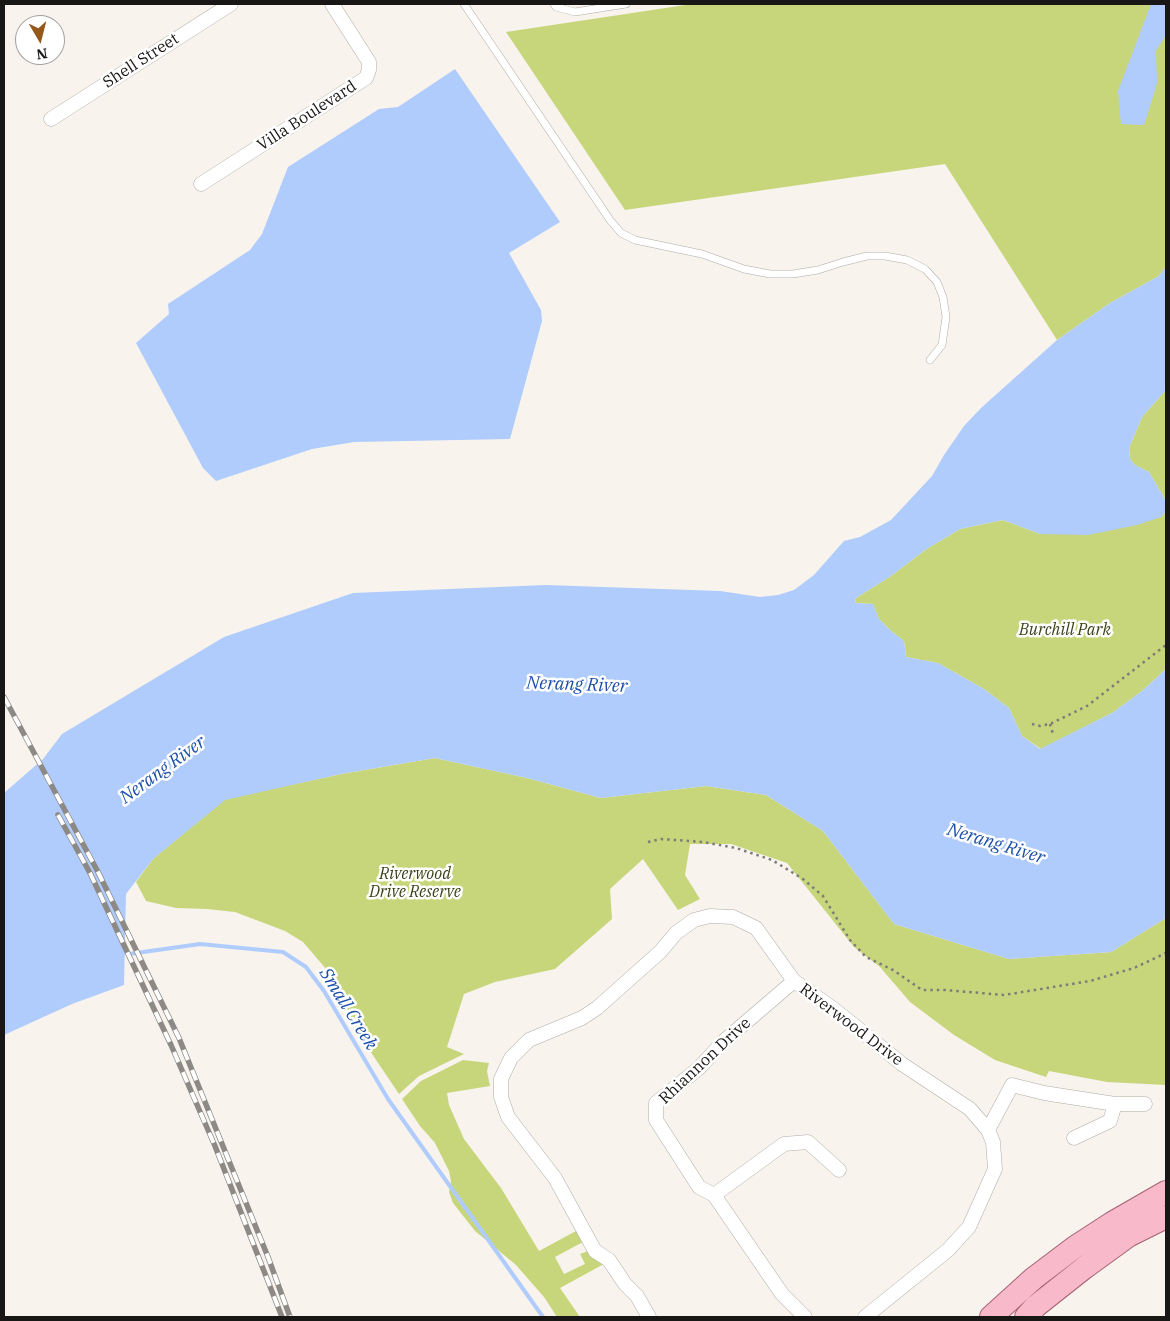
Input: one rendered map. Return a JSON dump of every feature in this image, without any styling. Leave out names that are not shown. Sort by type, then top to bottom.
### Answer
[{"type":"main road","points":[[990,1317],[1034,1278],[1075,1246],[1166,1192]]},
{"type":"main road","points":[[1026,1317],[1036,1306],[1128,1236],[1166,1217]]},
{"type":"street","name":"Shell Street","points":[[51,119],[231,4]]},
{"type":"street","name":"Villa Boulevard","points":[[201,184],[366,78],[369,62],[332,4]]},
{"type":"street","name":"Riverwood Drive","points":[[650,1317],[637,1296],[625,1284],[609,1260],[595,1251],[555,1178],[508,1117],[500,1097],[501,1079],[511,1058],[529,1040],[582,1018],[597,1008],[660,952],[676,933],[694,920],[710,916],[733,917],[756,928],[794,982],[835,1010],[902,1064],[970,1109],[988,1130],[993,1142],[995,1169],[969,1227],[948,1250],[865,1317]]},
{"type":"street","name":"Rhiannon Drive","points":[[794,982],[724,1041],[699,1068],[656,1103],[656,1120],[699,1187],[714,1195],[782,1294],[805,1317]]},
{"type":"street","points":[[988,1130],[1012,1085],[1115,1104],[1145,1104]]},
{"type":"street","points":[[1074,1138],[1110,1121],[1115,1104]]},
{"type":"street","points":[[714,1195],[784,1144],[808,1142],[839,1170]]},
{"type":"lane","points":[[464,4],[610,220],[622,234],[635,240],[702,254],[744,269],[770,274],[793,274],[818,270],[867,256],[885,256],[907,260],[925,269],[937,282],[943,298],[946,317],[942,345],[930,360]]},
{"type":"lane","points":[[554,4],[575,12],[626,4]]},
{"type":"path","points":[[1032,724],[1040,726],[1050,724],[1087,706],[1166,645]]},
{"type":"path","points":[[1050,724],[1053,734]]},
{"type":"path","points":[[648,842],[661,839],[704,842],[736,848],[772,860],[803,879],[823,896],[850,940],[866,957],[893,970],[922,990],[1004,995],[1090,981],[1134,968],[1166,953]]},
{"type":"green space","points":[[692,4],[1166,4],[1166,267],[1159,276],[1110,303],[1057,340],[945,164],[625,210],[506,32]]},
{"type":"green space","points":[[1166,390],[1166,501],[1149,472],[1135,465],[1130,459],[1129,448],[1142,417]]},
{"type":"green space","name":"Burchill Park","points":[[1166,512],[1166,669],[1142,691],[1112,713],[1041,749],[1022,736],[1009,708],[984,689],[938,663],[906,657],[904,641],[879,619],[873,604],[855,603],[856,598],[891,576],[925,550],[960,529],[1003,520],[1040,534],[1161,517]]},
{"type":"green space","name":"Riverwood Drive Reserve","points":[[435,758],[527,778],[601,798],[706,786],[766,795],[823,831],[894,924],[1009,959],[1111,952],[1166,918],[1166,1085],[1107,1082],[1049,1071],[1046,1077],[995,1060],[954,1035],[910,1002],[880,967],[854,947],[787,863],[731,844],[690,844],[685,875],[700,899],[678,910],[643,859],[610,889],[612,919],[555,969],[495,982],[464,994],[447,1047],[464,1054],[419,1076],[399,1094],[366,1045],[343,1002],[341,992],[327,970],[303,942],[285,931],[235,912],[176,908],[146,901],[136,882],[153,859],[225,799],[341,774]]},
{"type":"green space","points":[[463,1060],[489,1063],[487,1071],[490,1086],[447,1093],[449,1105],[464,1139],[501,1188],[539,1251],[576,1231],[583,1242],[555,1257],[564,1274],[585,1264],[580,1254],[588,1251],[604,1264],[560,1288],[580,1317],[557,1317],[544,1297],[516,1265],[475,1231],[453,1203],[449,1192],[451,1181],[449,1171],[435,1143],[420,1126],[402,1099],[421,1081]]},
{"type":"water","points":[[1151,4],[1166,4],[1166,35],[1156,51],[1157,84],[1144,125],[1121,124],[1118,91]]},
{"type":"water","points":[[455,69],[560,222],[509,253],[541,310],[542,321],[510,439],[354,442],[312,449],[216,481],[203,468],[136,343],[169,314],[168,304],[250,250],[262,234],[288,167],[379,109],[398,107]]},
{"type":"water","name":"Nerang River","points":[[1166,267],[1166,390],[1142,417],[1129,448],[1130,459],[1135,465],[1149,472],[1166,501],[1166,512],[1161,517],[1137,525],[1088,535],[1040,534],[1003,520],[960,529],[925,550],[891,576],[856,598],[855,603],[873,604],[879,619],[904,641],[906,657],[938,663],[984,689],[1009,708],[1022,736],[1040,749],[1112,713],[1142,691],[1166,669],[1166,918],[1111,952],[1009,959],[894,924],[823,831],[766,795],[706,786],[601,798],[527,778],[435,758],[341,774],[225,800],[153,859],[126,894],[124,985],[72,1004],[4,1035],[4,793],[43,759],[62,734],[224,637],[353,593],[546,585],[720,591],[760,597],[778,595],[794,590],[814,575],[844,541],[860,537],[891,520],[932,476],[964,426],[981,408],[1057,340],[1110,303],[1159,276]]},
{"type":"waterway","name":"Small Creek","points":[[120,951],[129,954],[200,944],[283,952],[306,967],[324,991],[388,1099],[543,1317]]},
{"type":"railway","points":[[4,697],[98,872],[179,1038],[268,1257],[290,1317]]},
{"type":"railway","points":[[58,815],[90,873],[171,1045],[215,1146],[282,1317]]}]
